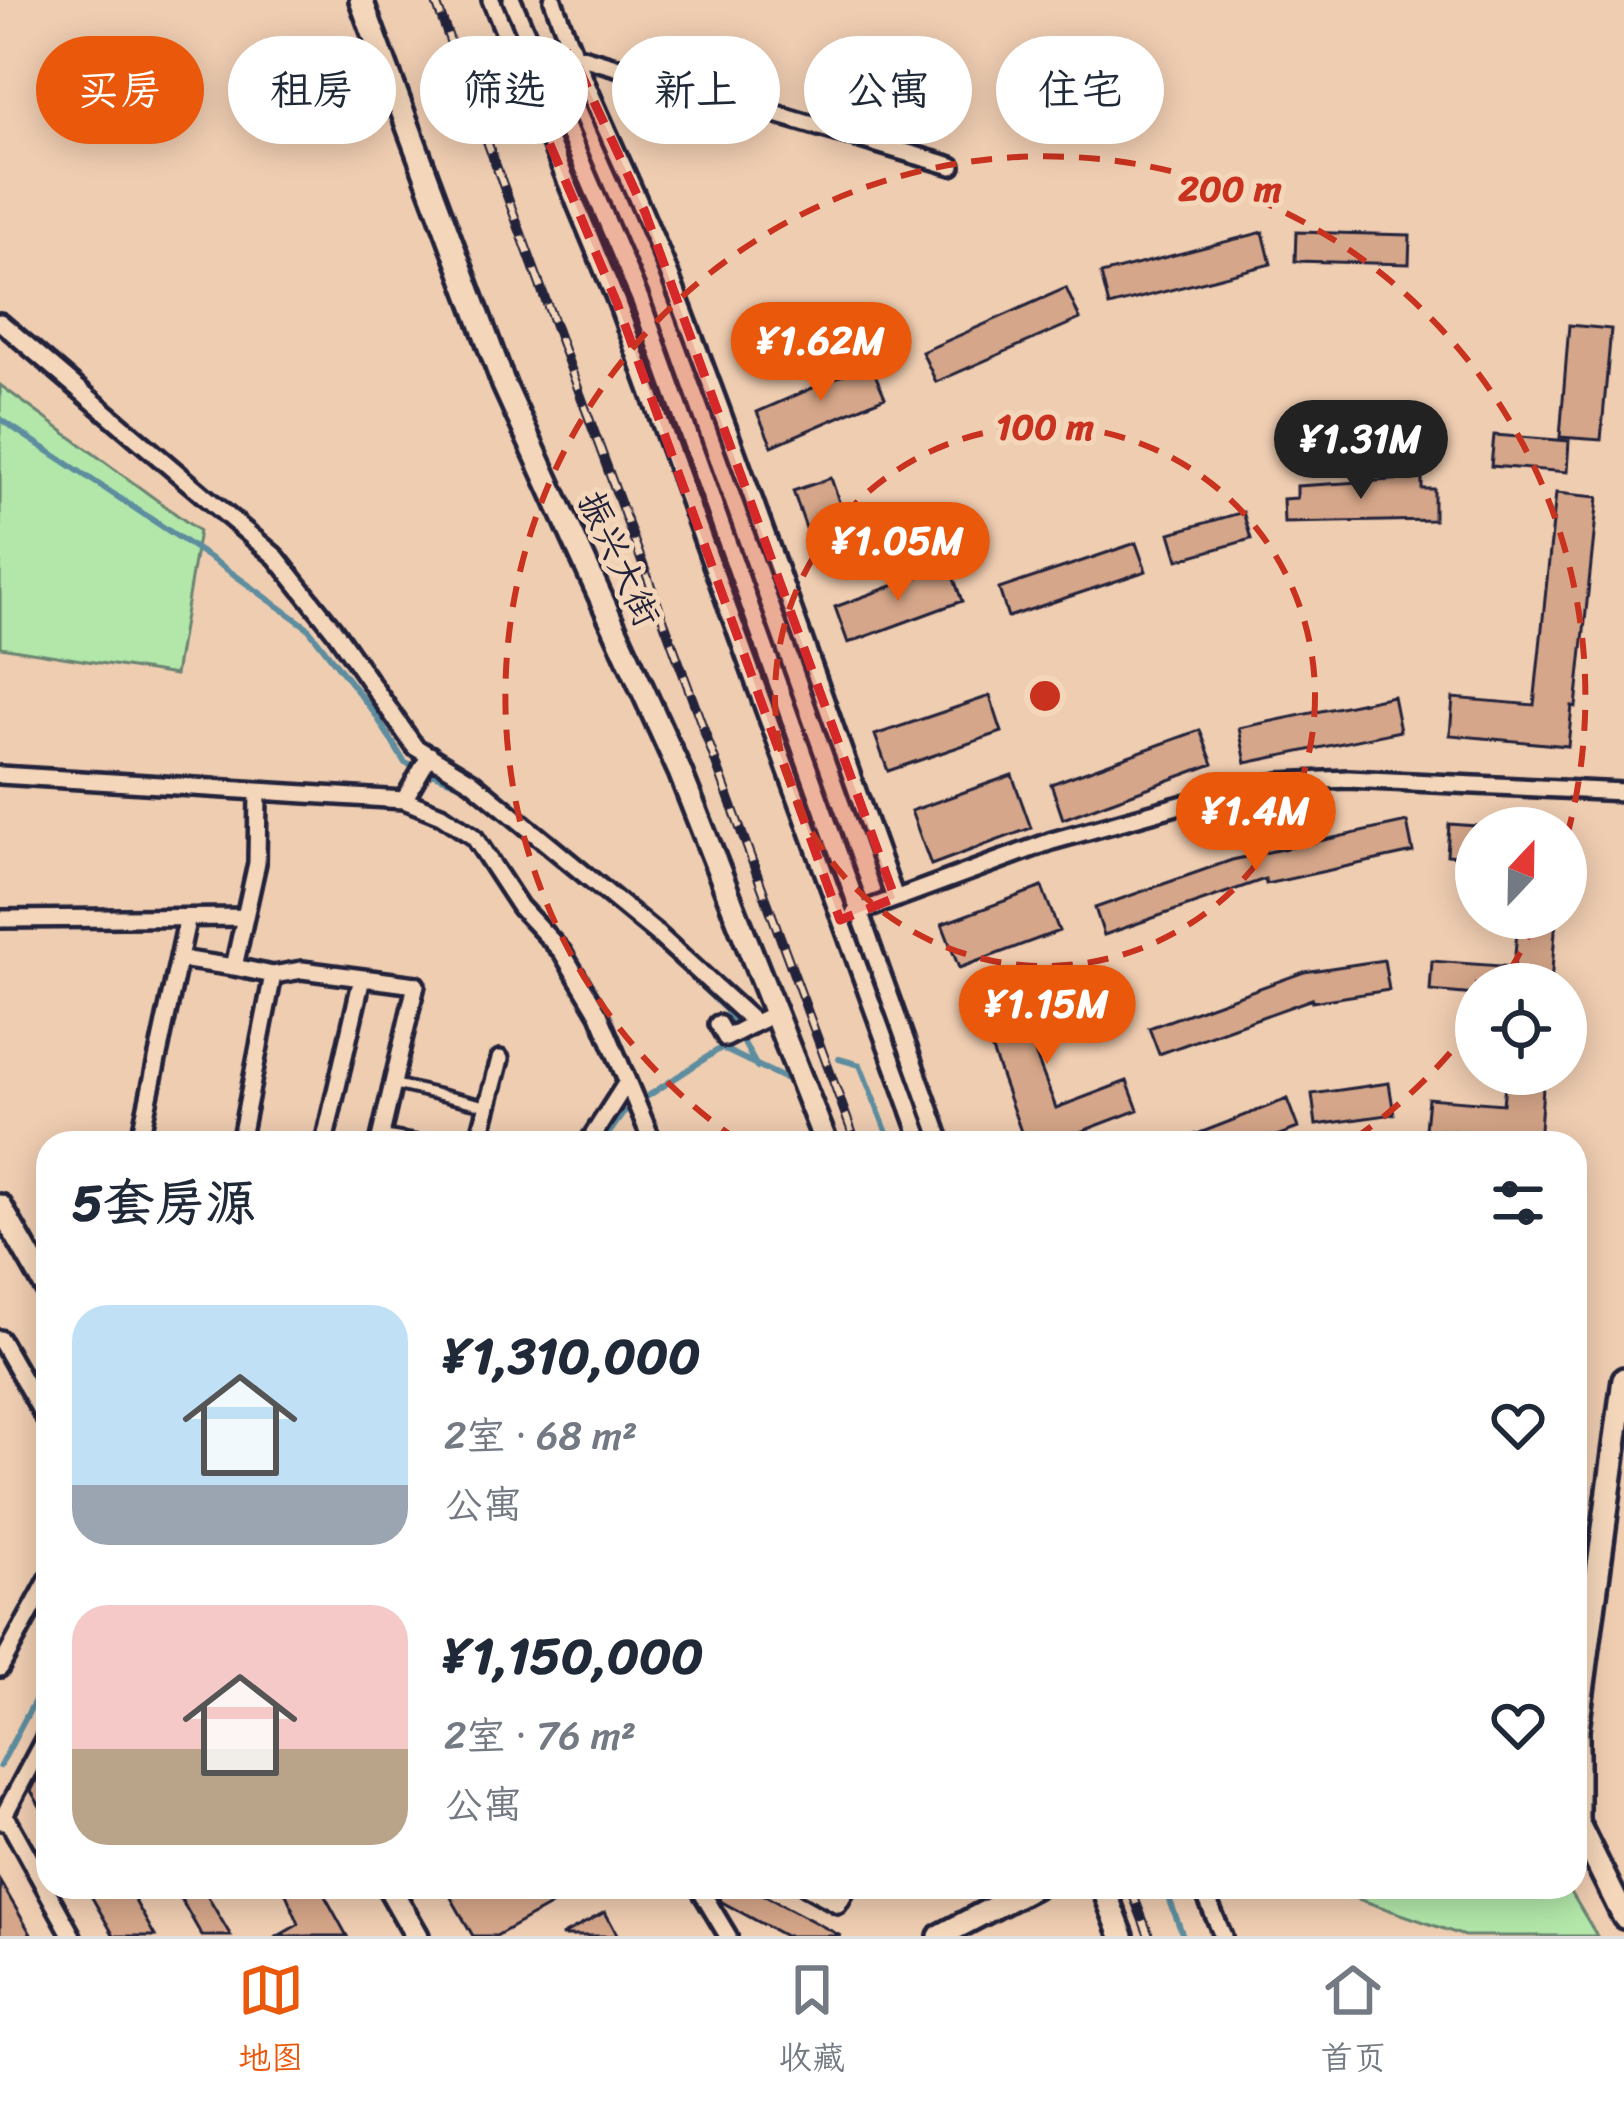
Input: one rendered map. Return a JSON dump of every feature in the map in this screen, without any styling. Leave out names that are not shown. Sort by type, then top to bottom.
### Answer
[{"type":"street","name":"振兴大街","points":[[361,0],[504,386],[680,772],[821,1131]]},
{"type":"street","points":[[491,0],[504,36]]},
{"type":"street","points":[[512,0],[528,36]]},
{"type":"street","points":[[553,0],[566,36]]},
{"type":"street","points":[[588,59],[952,166]]},
{"type":"street","points":[[588,89],[645,212],[695,340],[895,898]]},
{"type":"street","points":[[550,144],[617,303],[918,1131]]},
{"type":"street","points":[[573,144],[640,301],[938,1131]]},
{"type":"street","points":[[0,322],[276,557],[416,747],[471,781],[656,933],[754,1023]]},
{"type":"street","points":[[404,800],[430,755]]},
{"type":"street","points":[[0,775],[404,800],[441,815],[474,837],[520,907],[562,952],[598,1014],[648,1131]]},
{"type":"street","points":[[840,920],[1052,842],[1227,792],[1279,782],[1348,779],[1624,792]]},
{"type":"street","points":[[234,967],[257,863],[258,791]]},
{"type":"street","points":[[0,919],[245,917]]},
{"type":"street","points":[[142,1131],[187,921]]},
{"type":"street","points":[[180,959],[273,975],[302,970],[416,985],[382,1131]]},
{"type":"street","points":[[242,1131],[273,975]]},
{"type":"street","points":[[327,1131],[362,978]]},
{"type":"street","points":[[718,1024],[726,1038],[776,1013]]},
{"type":"street","points":[[481,1131],[500,1059]]},
{"type":"street","points":[[596,1131],[627,1082]]},
{"type":"street","points":[[0,1206],[36,1269]]},
{"type":"street","points":[[0,1340],[36,1402]]},
{"type":"street","points":[[1587,1627],[1619,1456],[1624,1379]]},
{"type":"street","points":[[0,1668],[36,1602]]},
{"type":"street","points":[[36,1755],[2,1819],[36,1876]]},
{"type":"street","points":[[1587,1842],[1624,1917]]},
{"type":"street","points":[[50,1899],[72,1936]]},
{"type":"street","points":[[396,1899],[417,1936]]},
{"type":"street","points":[[705,1899],[728,1936]]},
{"type":"street","points":[[940,1936],[997,1899]]},
{"type":"street","points":[[1108,1899],[1122,1936]]},
{"type":"street","points":[[1207,1899],[1223,1936]]},
{"type":"lane","points":[[393,1084],[488,1106]]},
{"type":"highlighted area","points":[[508,45],[572,54],[645,212],[895,898],[840,920],[617,303]]},
{"type":"green space","points":[[0,385],[199,531],[175,675],[0,647]]},
{"type":"green space","points":[[1358,1899],[1575,1899],[1597,1936],[1464,1936]]},
{"type":"building","points":[[1263,232],[1271,264],[1109,306],[1101,274]]},
{"type":"building","points":[[1296,232],[1410,235],[1409,264],[1295,261]]},
{"type":"building","points":[[1066,288],[1080,319],[936,382],[922,352]]},
{"type":"building","points":[[1569,325],[1611,329],[1601,440],[1560,437]]},
{"type":"building","points":[[870,363],[885,397],[772,446],[757,412]]},
{"type":"building","points":[[1494,435],[1569,441],[1567,472],[1491,466]]},
{"type":"building","points":[[831,478],[855,549],[818,562],[793,491]]},
{"type":"building","points":[[1422,478],[1422,489],[1434,489],[1434,520],[1284,523],[1283,499],[1297,498],[1297,486]]},
{"type":"building","points":[[1556,493],[1598,497],[1568,746],[1450,735],[1453,698],[1534,705]]},
{"type":"building","points":[[1243,512],[1251,539],[1178,560],[1170,533]]},
{"type":"building","points":[[1136,543],[1146,571],[1008,617],[999,589]]},
{"type":"building","points":[[949,565],[962,601],[848,643],[835,607]]},
{"type":"building","points":[[990,696],[1002,732],[888,771],[875,735]]},
{"type":"building","points":[[1393,696],[1400,731],[1246,763],[1239,728]]},
{"type":"building","points":[[1200,730],[1213,764],[1063,819],[1051,784]]},
{"type":"building","points":[[1012,775],[1031,828],[931,865],[911,811]]},
{"type":"building","points":[[1407,822],[1413,852],[1266,884],[1265,879],[1104,935],[1095,908],[1232,860]]},
{"type":"building","points":[[1449,824],[1455,824],[1455,856],[1447,855]]},
{"type":"building","points":[[1042,887],[1059,931],[959,968],[942,924]]},
{"type":"building","points":[[1516,939],[1554,939],[1553,963],[1514,963]]},
{"type":"building","points":[[1384,960],[1389,990],[1312,999],[1159,1054],[1149,1028],[1304,972]]},
{"type":"building","points":[[1432,961],[1459,963],[1455,963],[1455,993],[1430,991]]},
{"type":"building","points":[[1086,973],[1097,1002],[1026,1029],[1056,1108],[1127,1081],[1138,1110],[1083,1131],[1021,1131],[979,1014]]},
{"type":"building","points":[[1389,1083],[1394,1114],[1316,1125],[1312,1094]]},
{"type":"building","points":[[1504,1095],[1542,1095],[1540,1131],[1425,1129],[1428,1098],[1503,1104]]},
{"type":"building","points":[[1287,1099],[1298,1128],[1290,1131],[1205,1131]]},
{"type":"building","points":[[0,1881],[32,1936],[0,1936]]},
{"type":"building","points":[[93,1899],[134,1899],[155,1936],[114,1936]]},
{"type":"building","points":[[181,1899],[209,1899],[231,1936],[202,1936]]},
{"type":"building","points":[[288,1899],[327,1899],[347,1936],[278,1936],[299,1924]]},
{"type":"building","points":[[452,1899],[562,1899],[496,1936],[473,1936]]},
{"type":"building","points":[[720,1899],[771,1899],[841,1936],[785,1936]]},
{"type":"building","points":[[605,1912],[618,1936],[561,1936]]},
{"type":"waterway","points":[[0,419],[307,627],[375,714],[405,763],[470,788]]},
{"type":"waterway","points":[[502,816],[544,849]]},
{"type":"waterway","points":[[659,946],[726,1010],[757,1067]]},
{"type":"waterway","points":[[648,1096],[721,1048],[784,1078]]},
{"type":"waterway","points":[[839,1059],[860,1065],[886,1131]]},
{"type":"waterway","points":[[611,1131],[624,1112]]},
{"type":"waterway","points":[[0,1766],[36,1698]]},
{"type":"waterway","points":[[1169,1899],[1183,1936]]},
{"type":"railway","points":[[435,0],[852,1131]]},
{"type":"railway","points":[[1135,1899],[1149,1936]]}]
